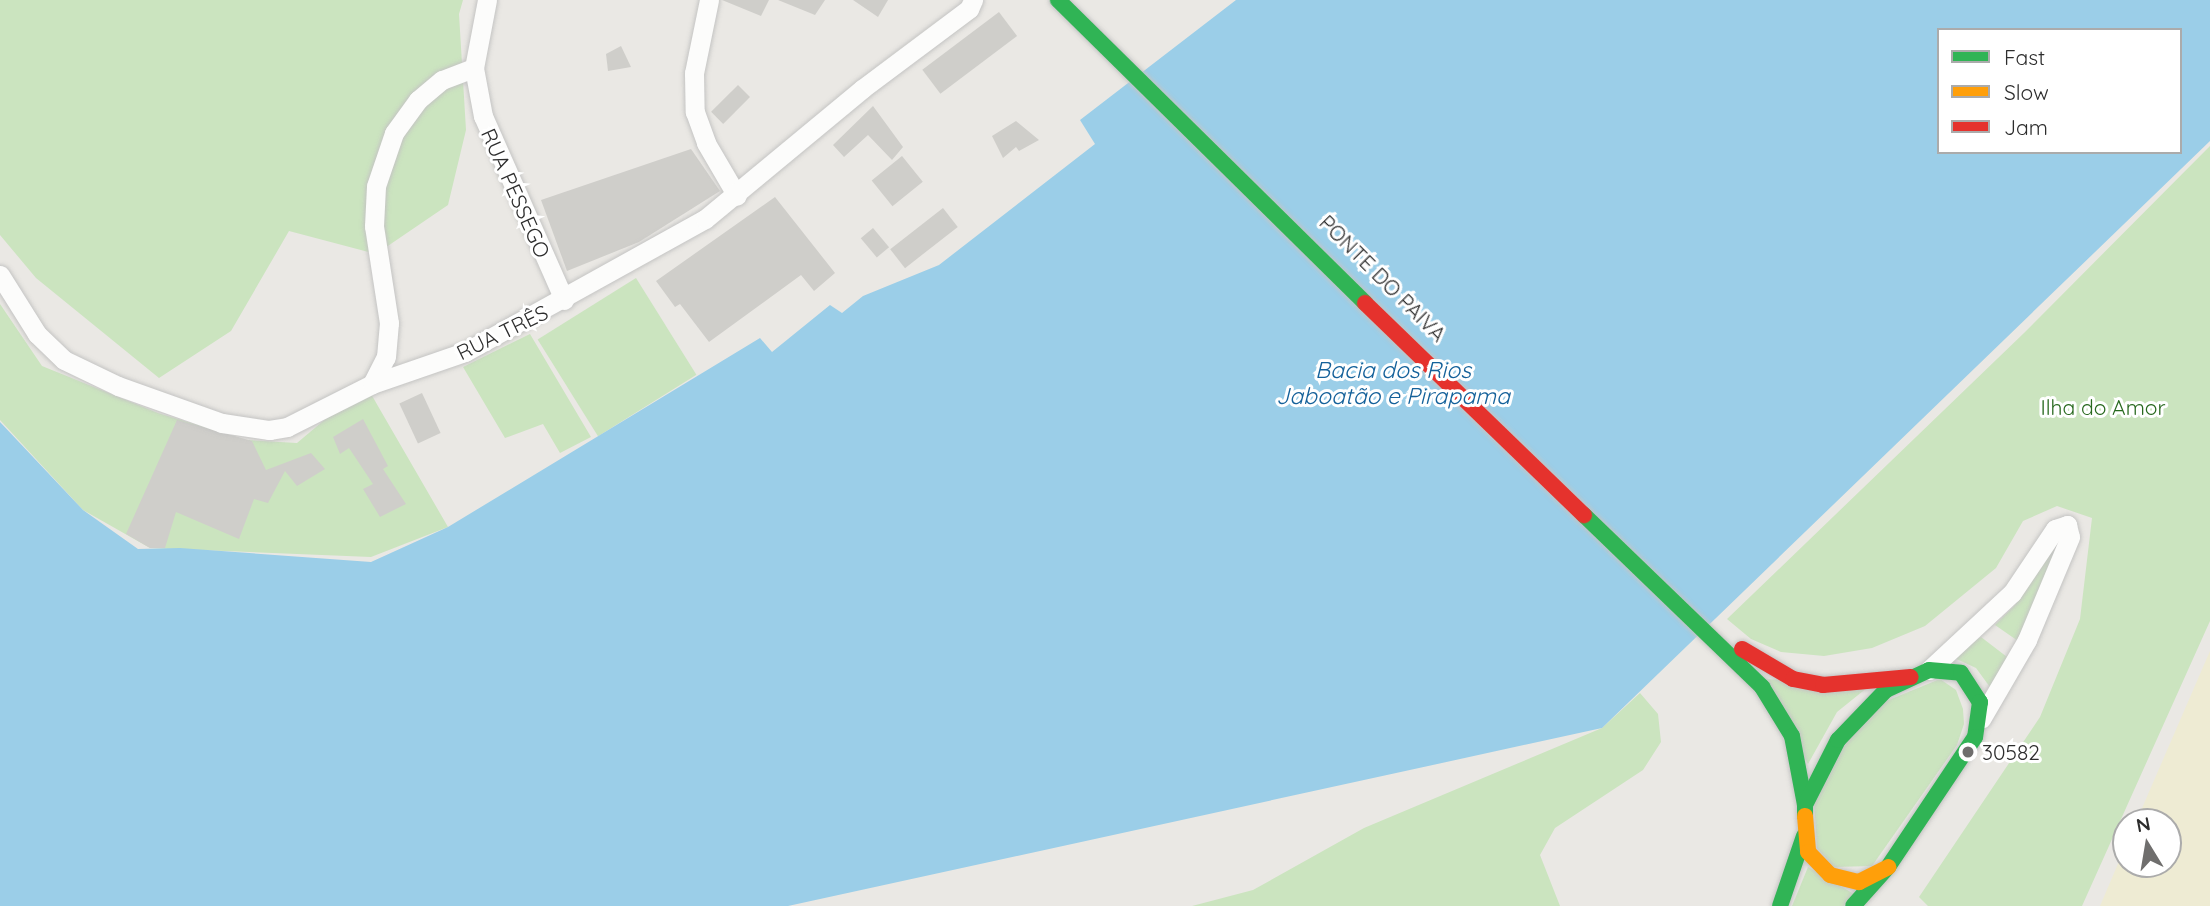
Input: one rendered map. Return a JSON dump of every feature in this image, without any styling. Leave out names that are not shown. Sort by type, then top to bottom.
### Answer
[{"type":"main road","points":[[1058,0],[1112,48]]},
{"type":"main road","points":[[1075,0],[1112,48]]},
{"type":"main road","name":"PONTE DO PAIVA","points":[[1112,48],[1742,658]]},
{"type":"main road","points":[[1742,658],[1793,679],[1824,685],[1920,674],[1961,673],[1980,702],[1981,719],[1961,763],[1888,867],[1853,906]]},
{"type":"main road","points":[[1742,658],[1768,694],[1792,736],[1805,805],[1804,836],[1780,906]]},
{"type":"main road","points":[[1805,805],[1825,761],[1849,725],[1886,690],[1920,674]]},
{"type":"main road","points":[[1804,836],[1818,866],[1846,882],[1872,879],[1888,867]]},
{"type":"street","name":"RUA PESSEGO","points":[[487,0],[474,68],[482,116],[505,175],[565,300]]},
{"type":"street","points":[[709,0],[694,73],[695,112],[706,143],[737,196]]},
{"type":"street","name":"RUA TRÊS","points":[[0,275],[37,334],[64,360],[118,386],[222,424],[270,430],[288,427],[372,384],[466,352],[565,300],[737,196],[862,89],[969,9],[973,0]]},
{"type":"street","points":[[372,384],[386,357],[389,323],[374,226],[376,186],[394,133],[418,100],[442,80],[474,68]]},
{"type":"street","points":[[1920,674],[2005,600],[2055,529],[2067,525],[2070,537],[2027,640],[1981,719]]},
{"type":"green space","points":[[0,0],[463,0],[459,14],[466,130],[448,205],[376,254],[289,231],[231,331],[159,378],[36,278],[0,235]]},
{"type":"green space","name":"Ilha do Amor","points":[[2210,146],[2210,621],[2126,808],[2112,808],[2112,839],[2082,906],[1928,906],[1919,897],[2040,717],[2080,619],[2092,518],[2057,506],[2023,521],[1996,568],[1925,626],[1872,648],[1824,656],[1781,652],[1751,639],[1727,619],[2024,333]]},
{"type":"green space","points":[[636,278],[696,375],[598,436],[538,339]]},
{"type":"green space","points":[[0,304],[42,366],[158,413],[246,440],[297,443],[335,411],[371,394],[448,527],[371,557],[150,548],[83,510],[0,420]]},
{"type":"green space","points":[[530,334],[591,437],[560,453],[543,424],[505,438],[463,367]]},
{"type":"green space","points":[[2060,535],[2060,544],[2018,641],[1995,625],[2015,605]]},
{"type":"green space","points":[[1981,637],[2011,660],[1995,694],[1976,668],[1950,656]]},
{"type":"green space","points":[[1761,679],[1873,683],[1837,712],[1808,764]]},
{"type":"green space","points":[[1940,679],[1956,690],[1963,709],[1964,724],[1957,745],[1872,866],[1834,867],[1817,848],[1814,800],[1857,713]]},
{"type":"green space","points":[[1640,693],[1658,714],[1661,742],[1643,770],[1555,828],[1540,855],[1560,906],[1192,906],[1253,890],[1364,828],[1602,728]]},
{"type":"green space","points":[[1808,867],[1854,894],[1844,906],[1792,906]]},
{"type":"sand","points":[[2210,651],[2210,906],[2100,906],[2112,878],[2182,878],[2182,808],[2142,808]]},
{"type":"water","name":"Bacia dos Rios Jaboatão e Pirapama","points":[[1236,0],[2210,0],[2210,141],[1602,728],[788,906],[0,906],[0,422],[83,510],[138,549],[180,548],[371,562],[448,527],[760,338],[772,352],[830,305],[842,313],[863,296],[939,265],[1095,144],[1080,120]]},
{"type":"building","points":[[722,0],[769,0],[761,16]]},
{"type":"building","points":[[778,0],[825,0],[815,15]]},
{"type":"building","points":[[853,0],[888,0],[878,17]]},
{"type":"building","points":[[999,12],[1017,36],[940,94],[922,70]]},
{"type":"building","points":[[621,46],[631,67],[608,71],[606,54]]},
{"type":"building","points":[[738,85],[750,97],[723,124],[711,112]]},
{"type":"building","points":[[873,106],[903,147],[892,160],[868,135],[844,157],[833,145]]},
{"type":"building","points":[[1016,121],[1039,140],[1019,151],[1016,147],[1003,158],[992,136]]},
{"type":"building","points":[[691,149],[720,191],[639,242],[567,271],[541,200]]},
{"type":"building","points":[[902,156],[923,182],[892,206],[872,181]]},
{"type":"building","points":[[775,197],[835,273],[814,291],[801,275],[709,342],[680,304],[675,307],[656,281]]},
{"type":"building","points":[[943,208],[958,227],[905,268],[890,249]]},
{"type":"building","points":[[873,228],[889,247],[877,257],[861,238]]},
{"type":"building","points":[[422,393],[441,433],[418,443],[399,404]]},
{"type":"building","points":[[363,419],[388,466],[383,469],[406,504],[380,517],[363,489],[373,484],[349,448],[340,454],[333,437]]},
{"type":"building","points":[[177,420],[252,441],[266,470],[311,453],[325,469],[297,486],[285,471],[268,503],[254,499],[239,539],[176,512],[165,548],[150,548],[126,534]]},
{"type":"traffic: fast","points":[[1058,0],[1365,303]]},
{"type":"traffic: fast","points":[[1584,515],[1762,687],[1792,736],[1805,805]]},
{"type":"traffic: fast","points":[[1805,816],[1805,805],[1838,740],[1886,690],[1929,670],[1961,673],[1980,702],[1975,737],[1888,867],[1853,906]]},
{"type":"traffic: fast","points":[[1780,906],[1804,836]]},
{"type":"traffic: slow","points":[[1805,816],[1808,852],[1830,875],[1859,882],[1888,867]]},
{"type":"traffic: jam","points":[[1365,303],[1584,515]]},
{"type":"traffic: jam","points":[[1742,649],[1793,679],[1823,685],[1911,677]]},
{"type":"place","name":"30582","points":[[1968,752]]}]
